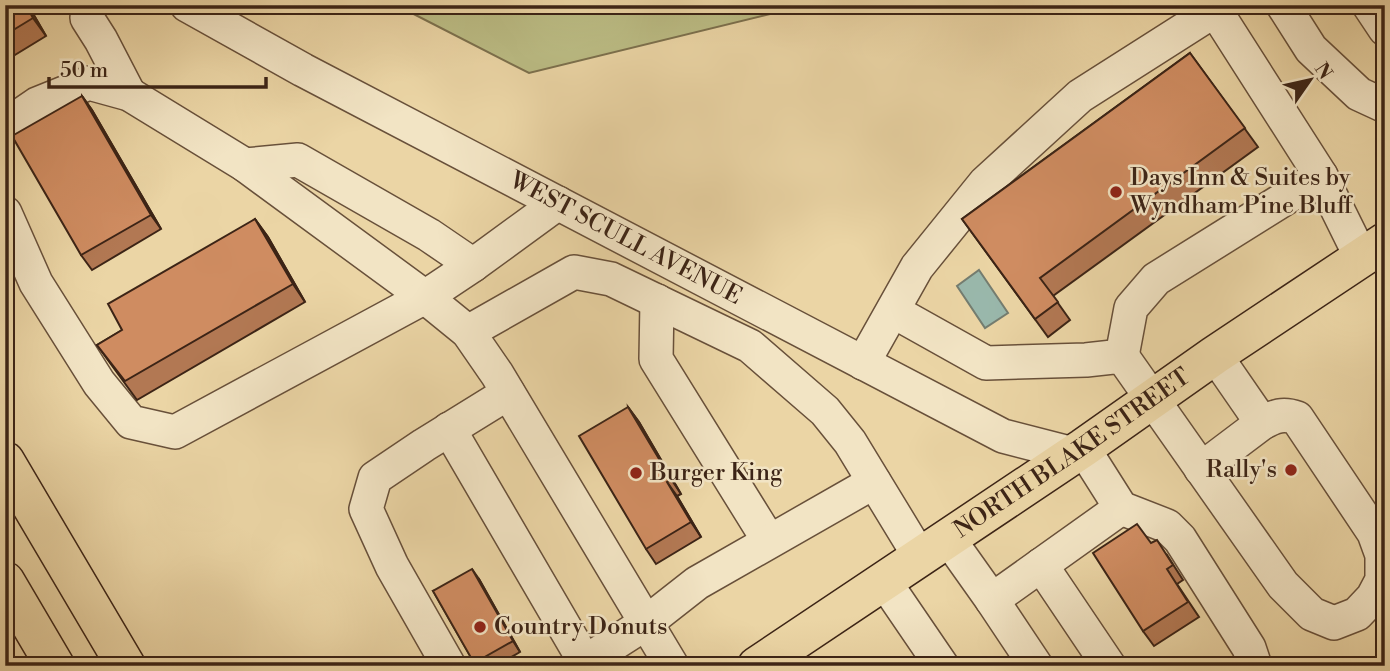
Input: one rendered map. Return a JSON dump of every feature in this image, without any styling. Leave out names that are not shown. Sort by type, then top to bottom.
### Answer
[{"type":"main road","name":"NORTH BLAKE STREET","points":[[757,666],[1373,249]]},
{"type":"main road","points":[[5,461],[126,666]]},
{"type":"main road","points":[[5,581],[55,666]]},
{"type":"street","points":[[88,5],[87,18],[102,40],[129,94]]},
{"type":"street","name":"WEST SCULL AVENUE","points":[[187,5],[303,70],[1003,436],[1078,451]]},
{"type":"street","points":[[1283,5],[1311,49],[1359,94],[1385,106]]},
{"type":"street","points":[[1369,5],[1385,29]]},
{"type":"street","points":[[863,363],[917,267],[985,183],[1080,96],[1214,10],[1321,176],[1373,249]]},
{"type":"street","points":[[5,127],[37,104],[89,83],[129,94],[245,164],[425,297],[468,332],[508,393],[672,666]]},
{"type":"street","points":[[245,164],[298,160],[429,234],[473,265]]},
{"type":"street","points":[[1201,469],[1262,423],[1287,414],[1297,418],[1374,533],[1382,555],[1382,580],[1373,597],[1357,614],[1334,623],[1312,614],[1283,584],[1201,469],[1122,356],[1131,308],[1156,279],[1321,176]]},
{"type":"street","points":[[5,213],[36,283],[99,383],[131,422],[175,432],[425,297],[558,203]]},
{"type":"street","points":[[468,332],[574,272],[611,279],[750,346],[824,411],[850,442],[874,482],[934,548],[992,600],[1036,666]]},
{"type":"street","points":[[657,301],[656,359],[769,541]]},
{"type":"street","points":[[892,311],[986,363],[1086,360],[1122,356]]},
{"type":"street","points":[[1215,355],[1262,423]]},
{"type":"street","points":[[449,666],[392,566],[366,509],[374,478],[508,393]]},
{"type":"street","points":[[449,429],[582,664],[646,623],[697,583],[874,482]]},
{"type":"street","points":[[1078,451],[1121,508],[1167,526],[1180,539],[1249,648],[1255,666]]},
{"type":"street","points":[[992,600],[1121,508]]},
{"type":"street","points":[[1041,565],[1109,666]]},
{"type":"street","points":[[884,581],[942,666]]},
{"type":"green space","points":[[396,5],[807,5],[529,73]]},
{"type":"shaded area","points":[[979,270],[1008,313],[985,328],[957,286]]},
{"type":"building","points":[[5,5],[26,5],[33,18],[5,35]]},
{"type":"building","name":"Days Inn & Suites by Wyndham Pine Bluff","points":[[1190,53],[1245,128],[1040,278],[1058,302],[1035,319],[962,219]]},
{"type":"building","points":[[82,96],[151,215],[81,255],[12,136]]},
{"type":"building","points":[[255,219],[293,284],[125,381],[97,345],[122,330],[108,304]]},
{"type":"building","name":"Burger King","points":[[628,407],[671,479],[667,482],[691,522],[646,549],[579,436]]},
{"type":"building","points":[[1137,524],[1151,543],[1157,540],[1173,565],[1167,569],[1188,602],[1143,631],[1093,553]]},
{"type":"building","name":"Country Donuts","points":[[472,569],[513,641],[474,663],[433,591]]},
{"type":"place","name":"Days Inn & Suites by Wyndham Pine Bluff","points":[[1116,192]]},
{"type":"place","name":"Rally's","points":[[1291,470]]},
{"type":"place","name":"Burger King","points":[[636,473]]},
{"type":"place","name":"Country Donuts","points":[[480,627]]}]
